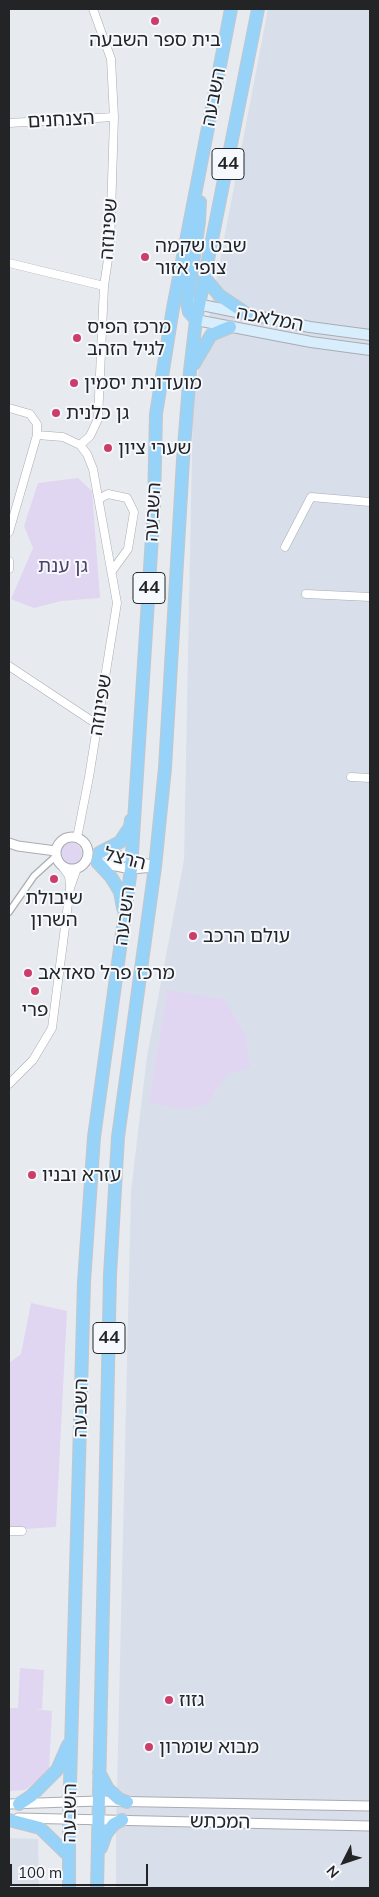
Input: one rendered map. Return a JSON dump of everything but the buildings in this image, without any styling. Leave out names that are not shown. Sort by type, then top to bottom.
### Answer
[{"type":"highway","name":"השבעה","points":[[69,1888],[69,1820],[84,1272],[94,1137],[132,864],[154,505],[156,414],[172,308],[231,9]]},
{"type":"highway","name":"השבעה","points":[[97,1888],[98,1770],[110,1275],[118,1137],[155,867],[165,768],[190,370],[196,320],[193,304],[205,278],[258,9]]},
{"type":"highway","points":[[193,304],[204,153]]},
{"type":"highway","points":[[205,278],[219,295],[247,314]]},
{"type":"highway","points":[[190,370],[211,335],[230,327]]},
{"type":"highway","points":[[124,926],[120,892],[111,877],[92,856],[113,847],[125,836],[132,817],[137,791]]},
{"type":"highway","points":[[14,1804],[31,1796],[57,1770],[68,1744],[72,1728]]},
{"type":"highway","points":[[98,1770],[108,1789],[127,1802]]},
{"type":"highway","points":[[9,1819],[40,1828],[69,1856]]},
{"type":"highway","points":[[97,1858],[106,1834],[114,1824],[122,1820]]},
{"type":"main road","points":[[172,308],[179,304],[193,304]]},
{"type":"main road","name":"המלאכה","points":[[193,304],[310,327],[370,334]]},
{"type":"main road","name":"המלאכה","points":[[196,320],[310,342],[370,350]]},
{"type":"street","name":"שפינוזה","points":[[77,838],[98,725],[117,603],[93,470],[87,454],[80,445],[90,436],[98,419],[104,286],[110,246],[114,117],[111,60],[93,9]]},
{"type":"street","name":"הצנחנים","points":[[9,123],[114,117]]},
{"type":"street","points":[[9,263],[104,286]]},
{"type":"street","points":[[9,408],[30,414],[37,424],[37,435],[9,532]]},
{"type":"street","points":[[37,435],[63,437],[80,445]]},
{"type":"street","points":[[99,499],[108,494],[127,498],[134,512],[128,549],[112,571]]},
{"type":"street","points":[[285,547],[311,497],[370,502]]},
{"type":"street","points":[[9,561],[9,570]]},
{"type":"street","points":[[306,594],[370,597]]},
{"type":"street","points":[[9,666],[98,725]]},
{"type":"street","points":[[351,777],[370,778]]},
{"type":"street","points":[[9,912],[34,876],[56,854],[59,843],[68,838],[77,838],[84,843],[92,856],[77,868],[70,888],[52,1028],[33,1060],[9,1084]]},
{"type":"street","points":[[9,843],[56,854]]},
{"type":"street","points":[[56,854],[68,876],[70,888]]},
{"type":"street","name":"הרצל","points":[[92,856],[155,867]]},
{"type":"street","points":[[62,866],[77,868]]},
{"type":"street","points":[[9,1531],[22,1531]]},
{"type":"street","name":"המכתש","points":[[14,1804],[98,1801],[370,1806]]},
{"type":"street","name":"המכתש","points":[[9,1819],[370,1826]]},
{"type":"shaded area","points":[[268,9],[370,9],[370,1888],[116,1888],[131,1191],[147,1056],[184,860],[193,401]]},
{"type":"shaded area","points":[[9,1838],[38,1839],[39,1888],[9,1888]]},
{"type":"green space","name":"גן ענת","points":[[78,478],[92,491],[100,598],[61,601],[34,608],[11,599],[33,548],[24,526],[38,483]]},
{"type":"green space","points":[[71,843],[81,850],[82,854],[75,864],[71,865],[61,858],[60,854],[67,844]]},
{"type":"green space","points":[[167,990],[224,999],[246,1036],[250,1068],[227,1074],[208,1104],[183,1109],[149,1103]]},
{"type":"green space","points":[[31,1303],[67,1311],[56,1527],[9,1530],[9,1363],[21,1354]]},
{"type":"green space","points":[[20,1668],[44,1670],[42,1709],[35,1709],[52,1711],[49,1771],[25,1790],[9,1791],[9,1708],[18,1708]]},
{"type":"place","name":"בית ספר השבעה","points":[[155,21]]},
{"type":"place","name":"שבט שקמה צופי אזור","points":[[145,257]]},
{"type":"place","name":"מרכז הפיס לגיל הזהב","points":[[77,338]]},
{"type":"place","name":"מועדונית יסמין","points":[[74,383]]},
{"type":"place","name":"גן כלנית","points":[[56,413]]},
{"type":"place","name":"שערי ציון","points":[[108,448]]},
{"type":"place","name":"שיבולת השרון","points":[[54,879]]},
{"type":"place","name":"עולם הרכב","points":[[193,936]]},
{"type":"place","name":"מרכז פרל סאדאב","points":[[28,973]]},
{"type":"place","name":"פרי","points":[[35,991]]},
{"type":"place","name":"עזרא ובניו","points":[[32,1175]]},
{"type":"place","name":"גזוז","points":[[169,1700]]},
{"type":"place","name":"מבוא שומרון","points":[[149,1747]]}]
